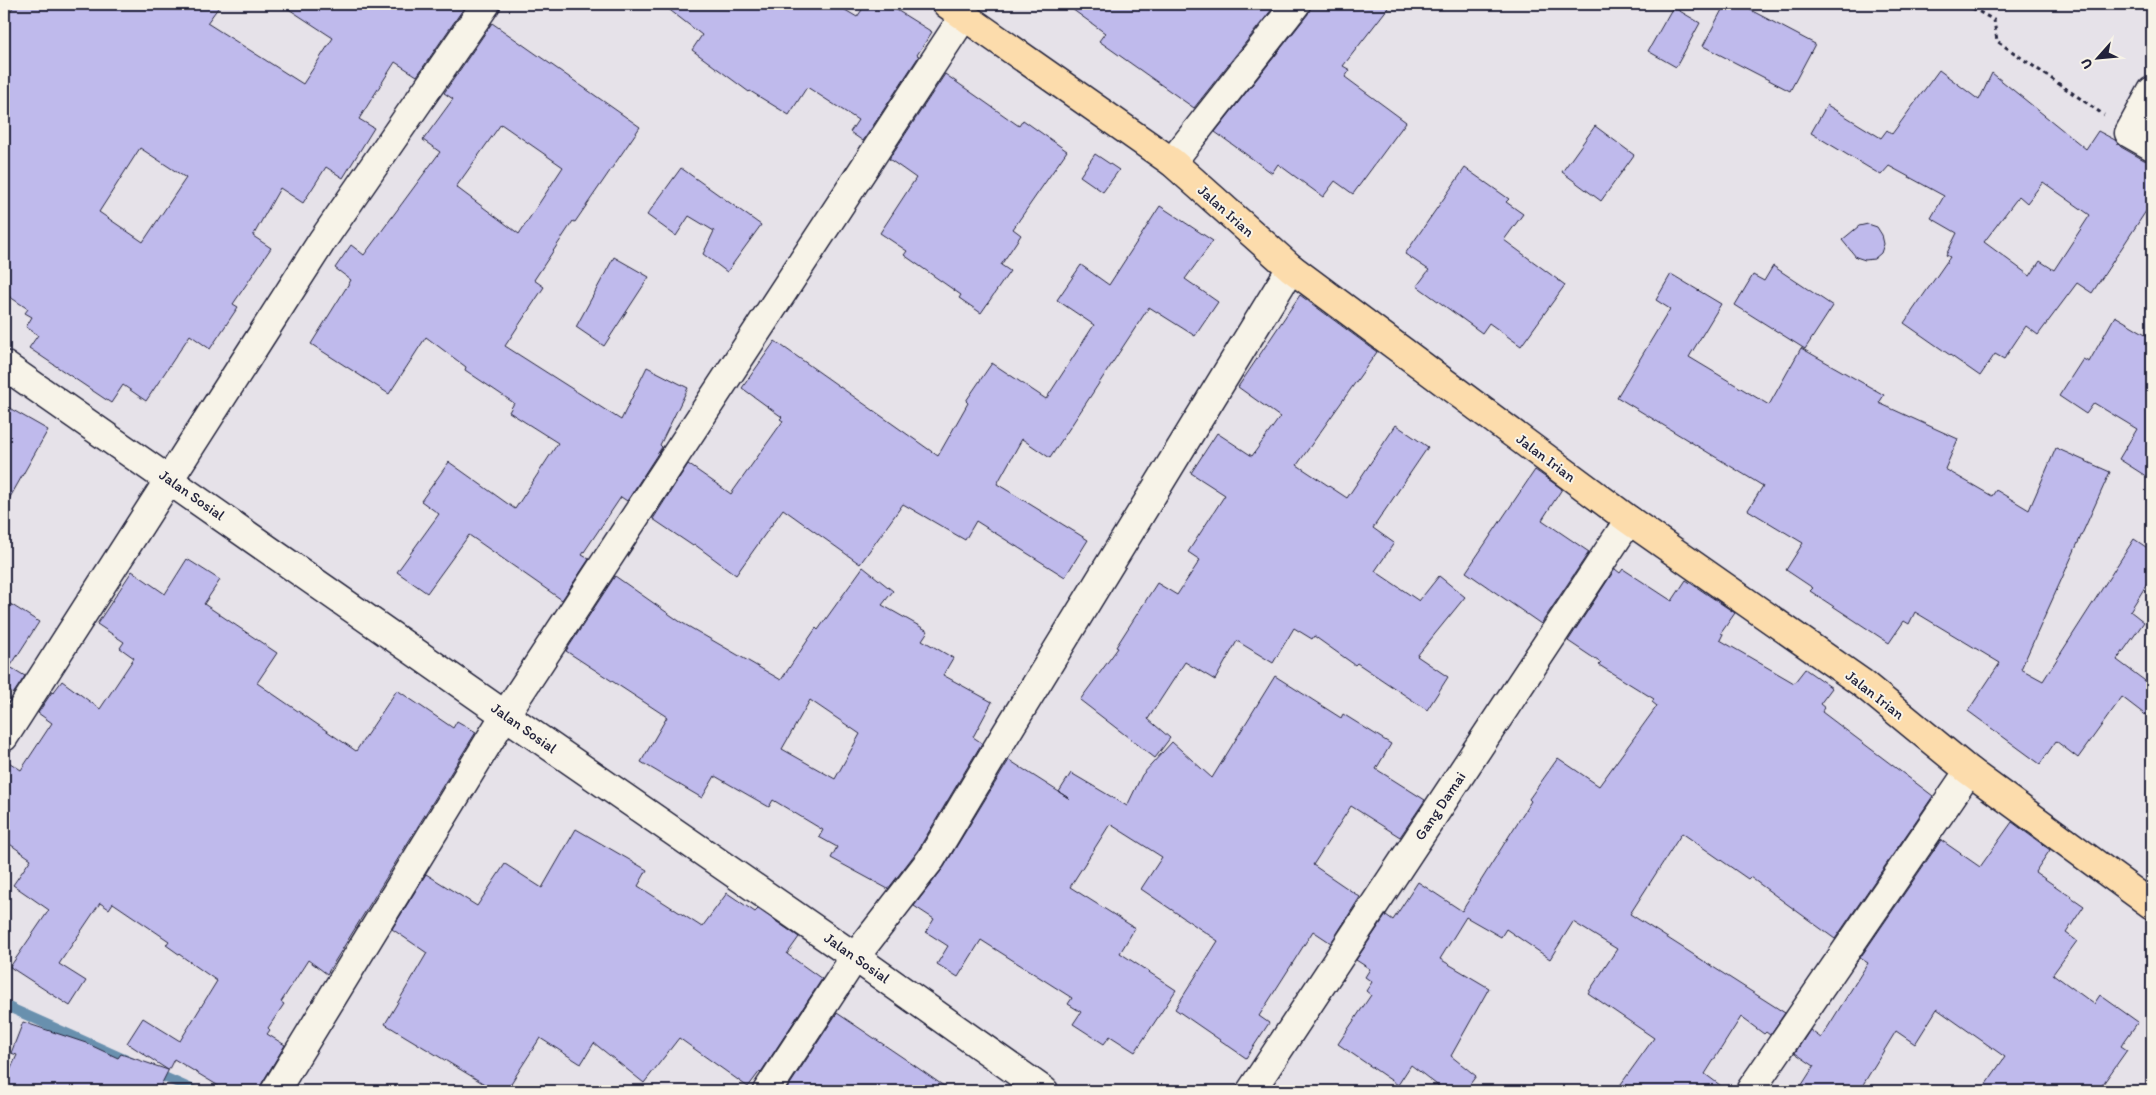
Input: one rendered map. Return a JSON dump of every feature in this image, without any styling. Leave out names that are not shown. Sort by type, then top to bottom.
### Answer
[{"type":"main road","name":"Jalan Irian","points":[[955,10],[1172,162],[1290,268],[1630,520],[1862,683],[1969,771],[2152,905]]},
{"type":"street","points":[[4,737],[322,242],[486,4]]},
{"type":"street","points":[[1172,162],[1296,4]]},
{"type":"street","points":[[275,1091],[505,716],[955,10]]},
{"type":"street","points":[[2152,91],[2129,133],[2152,146]]},
{"type":"street","points":[[767,1091],[855,956],[931,859],[1290,268]]},
{"type":"street","name":"Jalan Sosial","points":[[4,365],[505,716],[855,956],[1044,1091]]},
{"type":"street","name":"Gang Damai","points":[[1251,1091],[1630,520]]},
{"type":"street","points":[[1750,1091],[1969,771]]},
{"type":"path","points":[[1965,4],[1994,20],[1997,41],[2129,133]]},
{"type":"building","points":[[15,4],[221,4],[207,23],[303,84],[333,38],[281,4],[466,5],[417,76],[395,62],[359,119],[374,128],[343,178],[326,167],[303,203],[280,188],[253,236],[271,248],[233,304],[238,307],[210,349],[190,335],[146,401],[123,385],[111,403],[29,348],[38,335],[26,327],[32,317],[25,313],[28,309],[4,293],[4,21]],"holes":[[[140,148],[186,178],[143,242],[99,212]]]},
{"type":"building","points":[[662,4],[835,4],[857,17],[866,4],[887,4],[932,32],[917,55],[919,56],[863,141],[850,132],[858,120],[807,87],[789,115],[749,92],[692,50],[702,35]]},
{"type":"building","points":[[1065,4],[1276,4],[1194,108],[1099,41],[1105,33]]},
{"type":"building","points":[[1311,4],[1391,4],[1343,66],[1350,70],[1345,77],[1406,122],[1353,194],[1335,181],[1323,197],[1278,164],[1272,173],[1215,132],[1308,14]]},
{"type":"building","points":[[1725,4],[1739,4],[1815,44],[1790,91],[1703,46]]},
{"type":"building","points":[[1673,7],[1700,23],[1676,67],[1648,51]]},
{"type":"building","points":[[492,23],[640,127],[575,222],[573,221],[534,280],[544,287],[505,346],[621,420],[647,367],[688,388],[660,445],[662,447],[627,501],[621,497],[582,555],[589,559],[562,600],[469,535],[427,593],[397,572],[439,514],[421,501],[449,462],[515,509],[558,443],[509,412],[514,403],[465,370],[466,367],[426,337],[389,394],[311,344],[351,280],[335,268],[351,245],[364,255],[440,152],[423,140],[453,99],[444,93]],"holes":[[[501,124],[563,167],[519,234],[456,187]]]},
{"type":"building","points":[[1939,70],[1979,100],[1992,73],[2086,149],[2098,131],[2115,140],[2121,147],[2144,160],[2152,162],[2152,202],[2092,293],[2077,283],[2038,335],[2026,326],[2004,359],[1995,354],[1980,376],[1904,323],[1950,257],[1946,255],[1957,233],[1931,218],[1944,196],[1889,166],[1881,175],[1811,133],[1827,105],[1881,138],[1887,130],[1892,134]],"holes":[[[2043,182],[2090,215],[2054,270],[2040,261],[2030,276],[1984,242],[2019,196],[2027,203]]]},
{"type":"building","points":[[945,74],[1019,126],[1023,120],[1067,151],[1013,229],[1021,235],[1001,265],[1010,271],[981,313],[959,298],[961,295],[904,255],[907,251],[880,233],[916,178],[889,159]]},
{"type":"building","points":[[1595,126],[1634,155],[1601,201],[1562,172]]},
{"type":"building","points":[[1095,154],[1119,170],[1103,192],[1080,176]]},
{"type":"building","points":[[681,168],[761,225],[727,272],[703,254],[714,231],[689,216],[676,236],[647,215]]},
{"type":"building","points":[[1465,168],[1509,199],[1506,202],[1523,214],[1504,240],[1565,285],[1521,346],[1489,323],[1482,333],[1417,286],[1429,270],[1405,254]]},
{"type":"building","points":[[1160,206],[1213,241],[1185,279],[1218,302],[1195,336],[1149,307],[1050,458],[1022,439],[997,484],[1088,540],[1065,577],[976,521],[965,540],[903,504],[860,564],[783,509],[736,575],[694,544],[693,546],[653,519],[688,464],[731,494],[783,421],[780,419],[782,417],[742,388],[775,341],[938,456],[968,403],[966,401],[992,363],[1046,399],[1094,325],[1057,300],[1081,265],[1109,285]]},
{"type":"building","points":[[1868,224],[1877,227],[1882,235],[1884,244],[1881,253],[1874,259],[1865,260],[1856,257],[1842,240],[1859,226]]},
{"type":"building","points":[[614,257],[649,277],[604,346],[576,327]]},
{"type":"building","points":[[1773,266],[1833,306],[1805,349],[1735,305],[1753,275],[1764,281]]},
{"type":"building","points":[[1671,274],[1721,304],[1689,357],[1769,405],[1801,348],[1884,395],[1879,403],[1958,439],[1945,469],[1992,496],[1996,490],[2029,510],[2056,448],[2110,472],[2021,669],[2043,681],[2134,539],[2152,551],[2152,576],[2130,611],[2144,622],[2117,660],[2152,686],[2152,720],[2122,697],[2078,758],[2056,741],[2040,764],[1968,711],[2000,663],[1915,612],[1909,624],[1904,621],[1889,643],[1810,591],[1813,588],[1786,570],[1803,543],[1748,510],[1763,486],[1617,397],[1670,309],[1656,300]]},
{"type":"building","points":[[1300,295],[1377,352],[1297,465],[1347,498],[1396,425],[1428,447],[1373,528],[1394,543],[1375,571],[1419,601],[1439,576],[1465,597],[1417,656],[1448,677],[1427,710],[1357,663],[1355,665],[1314,636],[1312,639],[1294,628],[1273,663],[1237,641],[1215,680],[1185,662],[1148,719],[1170,738],[1155,758],[1080,700],[1118,648],[1116,647],[1157,583],[1177,595],[1200,560],[1188,552],[1225,495],[1191,473],[1217,433],[1252,456],[1280,417],[1238,387]]},
{"type":"building","points":[[2115,316],[2152,338],[2152,480],[2119,459],[2137,429],[2094,403],[2086,414],[2059,396],[2083,359],[2089,362]]},
{"type":"building","points":[[4,405],[48,430],[4,508]]},
{"type":"building","points":[[1535,470],[1562,489],[1542,520],[1589,552],[1541,624],[1466,572]]},
{"type":"building","points":[[187,559],[220,580],[204,604],[277,653],[257,683],[356,751],[397,690],[453,728],[457,721],[476,732],[327,974],[308,960],[281,1002],[284,1004],[268,1028],[270,1030],[267,1034],[285,1045],[259,1091],[227,1091],[174,1059],[158,1091],[4,1091],[4,1084],[17,1055],[11,1053],[23,1022],[86,1043],[118,1058],[121,1054],[168,1070],[127,1043],[143,1018],[180,1041],[217,981],[166,945],[169,941],[113,903],[109,909],[100,903],[59,964],[86,981],[70,1006],[10,967],[49,910],[13,885],[31,859],[4,840],[4,759],[21,770],[52,723],[38,713],[62,681],[100,709],[134,658],[120,648],[124,642],[97,624],[132,571],[165,594]]},
{"type":"building","points":[[863,567],[893,591],[882,605],[928,631],[922,640],[953,658],[943,675],[992,702],[973,737],[982,743],[918,850],[888,889],[831,858],[837,847],[819,837],[823,830],[773,800],[769,807],[715,776],[702,798],[641,762],[667,717],[566,651],[615,576],[679,621],[781,680],[816,628],[818,630]],"holes":[[[810,700],[860,734],[835,779],[782,749]]]},
{"type":"building","points":[[1615,569],[1620,573],[1623,569],[1672,601],[1686,580],[1735,613],[1721,633],[1723,634],[1720,640],[1794,683],[1805,669],[1832,688],[1820,704],[1825,708],[1822,712],[1933,796],[1835,939],[1750,877],[1748,879],[1682,833],[1630,914],[1785,1013],[1770,1035],[1766,1032],[1764,1034],[1741,1017],[1705,1074],[1728,1091],[1616,1091],[1654,1038],[1588,993],[1617,949],[1573,922],[1550,959],[1506,929],[1501,937],[1466,917],[1440,959],[1489,988],[1451,1056],[1476,1076],[1465,1091],[1445,1091],[1411,1065],[1398,1085],[1338,1044],[1371,995],[1366,991],[1372,982],[1365,977],[1370,969],[1356,960],[1386,915],[1393,920],[1418,882],[1462,911],[1531,801],[1529,799],[1558,758],[1599,786],[1657,706],[1652,702],[1654,699],[1599,665],[1601,663],[1568,641]]},
{"type":"building","points":[[4,600],[39,622],[10,667],[25,676],[13,694],[4,686]]},
{"type":"building","points":[[1275,676],[1341,718],[1343,714],[1391,744],[1376,769],[1425,800],[1400,837],[1351,806],[1313,865],[1360,897],[1331,943],[1313,931],[1259,1016],[1269,1023],[1246,1058],[1175,1009],[1218,941],[1141,889],[1162,857],[1110,824],[1070,887],[1135,928],[1120,953],[1176,990],[1135,1052],[1110,1036],[1104,1044],[1073,1024],[1081,1012],[1068,1004],[1072,998],[981,940],[958,977],[937,964],[948,946],[926,932],[934,919],[914,906],[944,867],[1009,760],[1059,792],[1071,773],[1127,806],[1142,775],[1172,742],[1212,778]]},
{"type":"building","points":[[2012,822],[2050,850],[2035,872],[2084,906],[2066,933],[2077,941],[2053,974],[2094,1004],[2100,995],[2138,1022],[2121,1046],[2127,1050],[2098,1091],[1981,1091],[2005,1057],[1937,1009],[1915,1044],[1896,1031],[1859,1091],[1798,1091],[1814,1066],[1795,1053],[1810,1030],[1821,1038],[1868,963],[1860,958],[1941,840],[1980,867]]},
{"type":"building","points":[[576,829],[647,870],[638,886],[702,927],[727,893],[755,912],[758,909],[799,937],[787,954],[822,979],[761,1072],[748,1087],[679,1038],[644,1083],[594,1043],[581,1064],[540,1038],[506,1091],[496,1091],[385,1024],[427,953],[392,929],[426,874],[477,906],[505,864],[542,888]]},
{"type":"building","points":[[837,1013],[951,1091],[790,1091],[787,1089]]},
{"type":"waterway","points":[[4,1005],[131,1062]]},
{"type":"waterway","points":[[153,1072],[196,1091]]}]
